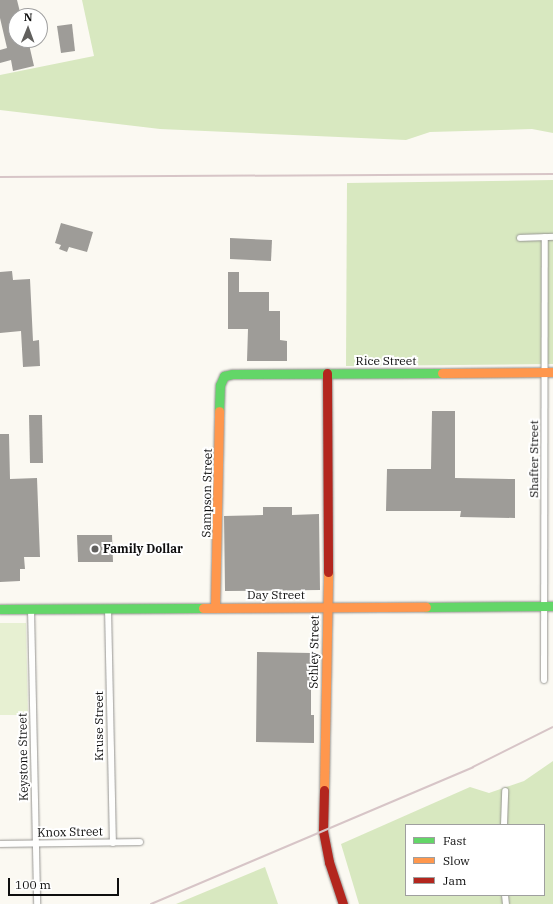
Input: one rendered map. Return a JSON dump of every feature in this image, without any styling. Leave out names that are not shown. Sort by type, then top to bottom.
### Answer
[{"type":"street","points":[[520,238],[553,237]]},
{"type":"street","name":"Shafter Street","points":[[544,680],[549,606],[549,372],[545,238]]},
{"type":"street","name":"Rice Street","points":[[222,379],[233,374],[549,372]]},
{"type":"street","name":"Schley Street","points":[[327,373],[327,607],[323,831],[329,862],[343,904]]},
{"type":"street","name":"Sampson Street","points":[[215,608],[222,379]]},
{"type":"street","name":"Day Street","points":[[0,609],[549,606]]},
{"type":"street","name":"Kruse Street","points":[[108,608],[113,843]]},
{"type":"street","name":"Keystone Street","points":[[31,609],[37,904]]},
{"type":"street","points":[[504,824],[505,791]]},
{"type":"street","name":"Knox Street","points":[[0,844],[140,842]]},
{"type":"green space","points":[[82,0],[553,0],[553,133],[532,129],[430,132],[406,140],[160,129],[0,110],[0,75],[94,56]]},
{"type":"green space","points":[[553,180],[553,364],[346,366],[347,183]]},
{"type":"green space","points":[[0,623],[26,623],[28,715],[0,715]]},
{"type":"green space","points":[[553,761],[553,904],[359,904],[341,844],[470,787],[489,793],[524,781]]},
{"type":"green space","points":[[265,867],[278,904],[176,904]]},
{"type":"building","points":[[0,0],[17,0],[19,8],[8,8],[8,48],[30,48],[34,66],[13,71],[11,60],[0,63],[0,50],[7,48],[0,18]]},
{"type":"building","points":[[72,24],[75,51],[61,53],[57,26]]},
{"type":"building","points":[[61,223],[93,232],[87,252],[69,247],[67,252],[59,249],[61,245],[55,243]]},
{"type":"building","points":[[230,238],[272,240],[271,261],[230,259]]},
{"type":"building","points":[[12,271],[13,280],[30,279],[33,341],[39,340],[40,366],[23,367],[21,331],[0,333],[0,272]]},
{"type":"building","points":[[228,272],[239,272],[239,292],[269,292],[269,311],[280,311],[280,340],[287,341],[287,361],[247,361],[248,329],[228,329]]},
{"type":"building","points":[[432,411],[455,411],[455,478],[515,479],[515,518],[460,517],[461,511],[386,511],[387,469],[431,469]]},
{"type":"building","points":[[29,415],[42,415],[43,463],[30,463]]},
{"type":"building","points":[[0,434],[9,434],[10,479],[37,478],[40,557],[24,557],[25,569],[20,569],[20,581],[0,582]]},
{"type":"building","points":[[263,507],[292,507],[292,515],[319,514],[320,590],[225,591],[224,516],[263,515]]},
{"type":"building","name":"Family Dollar","points":[[77,535],[112,535],[113,562],[78,562]]},
{"type":"building","points":[[257,652],[311,653],[311,715],[314,715],[314,743],[256,742]]},
{"type":"railway","points":[[0,177],[553,174]]},
{"type":"railway","points":[[151,904],[473,767],[553,727]]},
{"type":"traffic: fast","points":[[219,411],[220,385],[224,376],[233,374],[442,373]]},
{"type":"traffic: fast","points":[[426,607],[553,606]]},
{"type":"traffic: fast","points":[[0,609],[203,608]]},
{"type":"traffic: slow","points":[[442,373],[553,372]]},
{"type":"traffic: slow","points":[[215,608],[219,411]]},
{"type":"traffic: slow","points":[[324,790],[328,572]]},
{"type":"traffic: slow","points":[[203,608],[426,607]]},
{"type":"traffic: jam","points":[[327,373],[328,572]]},
{"type":"traffic: jam","points":[[324,790],[323,831],[329,862],[343,904]]},
{"type":"place","name":"Family Dollar","points":[[95,549]]}]
